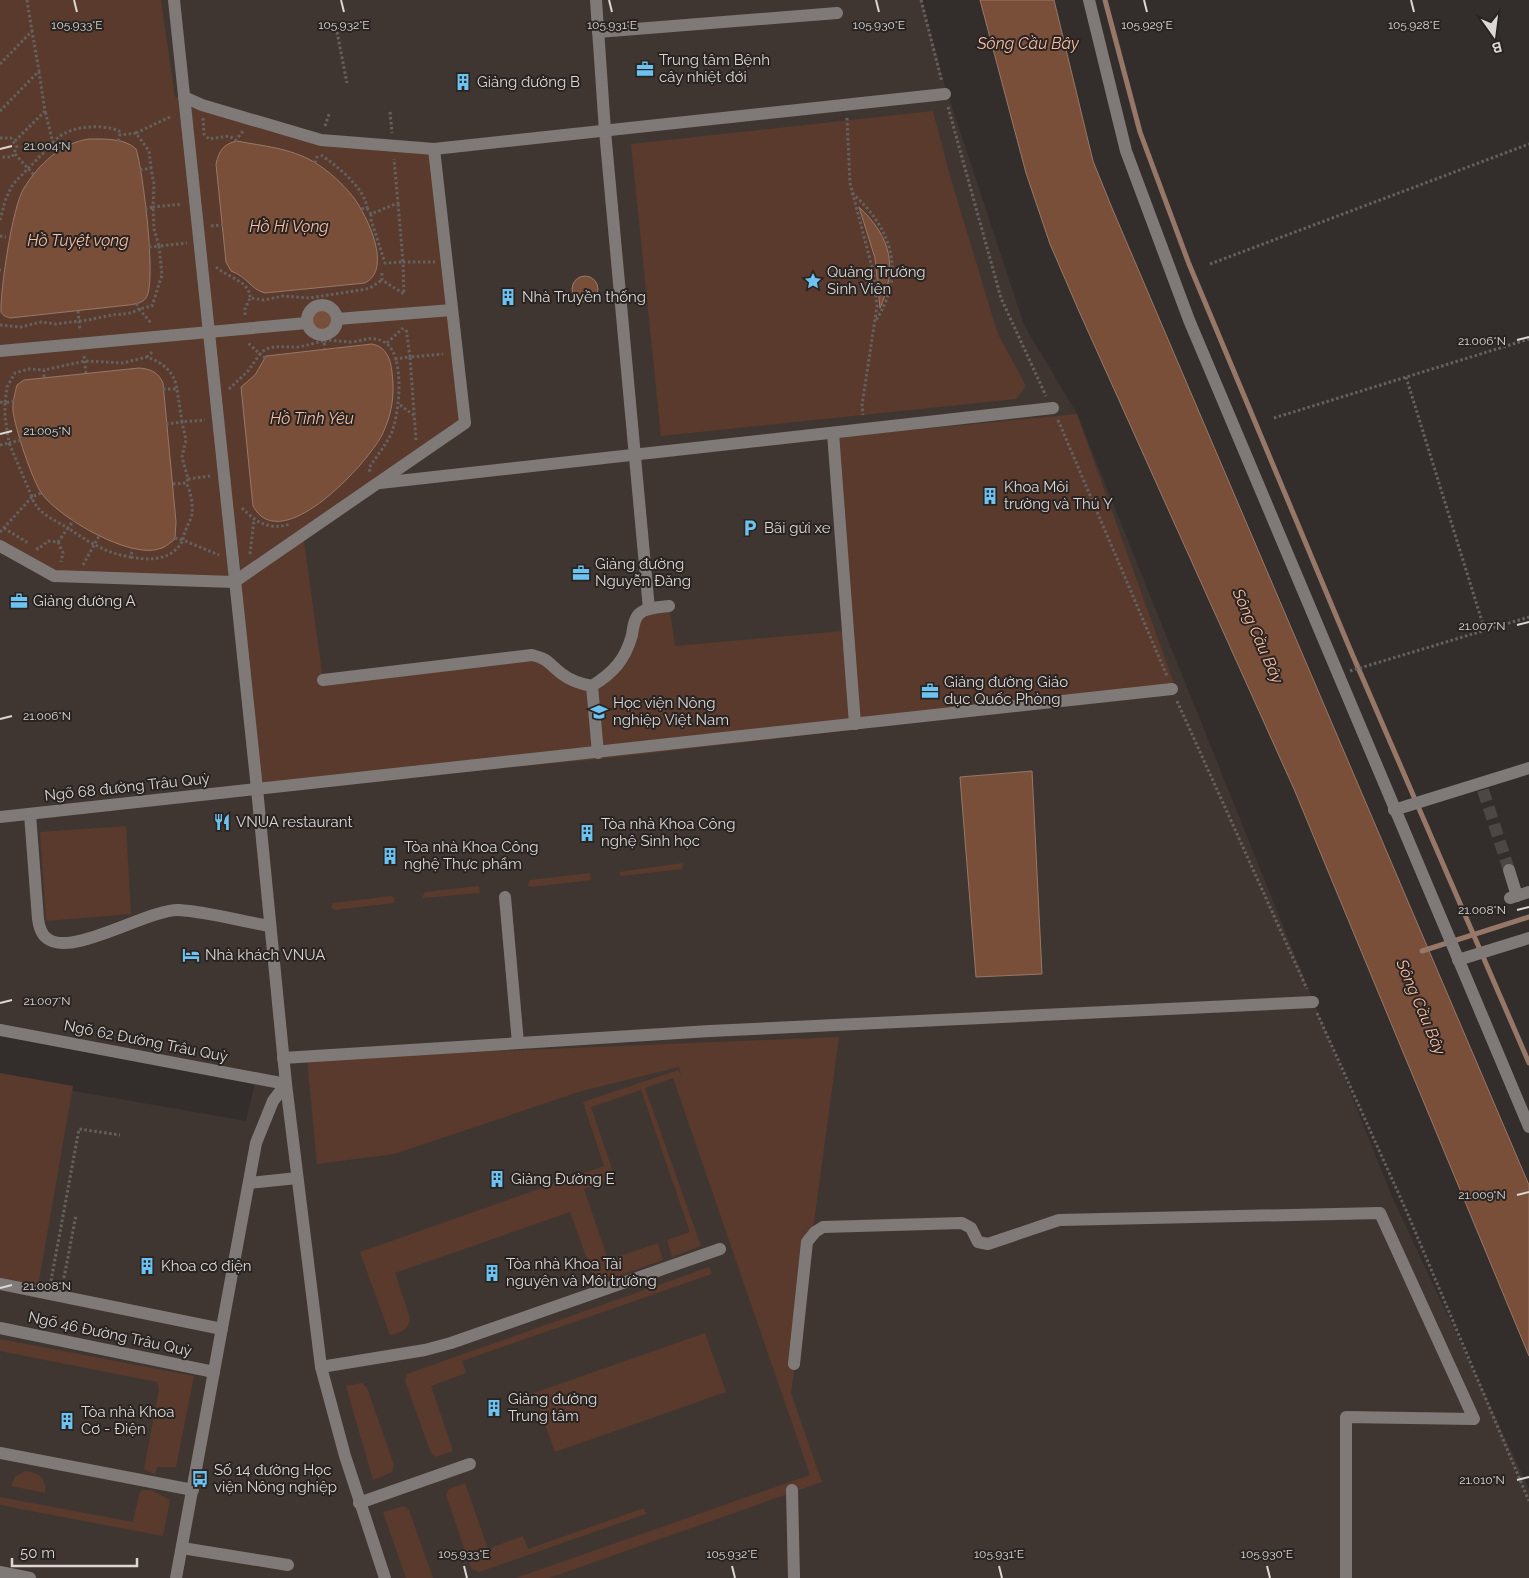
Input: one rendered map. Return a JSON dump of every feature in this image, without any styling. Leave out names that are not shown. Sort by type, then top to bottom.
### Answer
[{"type":"street","points":[[174,0],[234,582],[258,789],[286,1084],[321,1367],[384,1578]]},
{"type":"street","points":[[596,0],[649,609]]},
{"type":"street","points":[[1089,0],[1126,151],[1156,236],[1399,808],[1436,910],[1529,1127]]},
{"type":"street","points":[[598,32],[837,13]]},
{"type":"street","points":[[184,96],[202,106],[320,140],[434,149],[945,94]]},
{"type":"street","points":[[0,546],[54,576],[234,582],[465,423],[434,149]]},
{"type":"street","points":[[320,306],[332,309],[337,319],[334,330],[324,335],[313,332],[307,323],[310,311],[320,306]]},
{"type":"street","points":[[337,319],[452,310]]},
{"type":"street","points":[[0,351],[307,323]]},
{"type":"street","points":[[377,483],[1052,408]]},
{"type":"street","points":[[834,433],[855,724]]},
{"type":"street","points":[[323,680],[532,656],[546,658],[563,675],[578,684],[592,686],[620,664],[626,655],[635,621],[640,612],[669,606]]},
{"type":"street","points":[[592,686],[598,753]]},
{"type":"street","name":"Ngõ 68 đường Trâu Quỳ","points":[[0,817],[1172,689]]},
{"type":"street","points":[[1399,808],[1482,786],[1529,768]]},
{"type":"street","points":[[30,814],[38,919],[40,928],[48,939],[54,942],[72,942],[107,933],[162,912],[179,910],[270,926]]},
{"type":"street","points":[[1509,870],[1519,895]]},
{"type":"street","points":[[505,897],[518,1043]]},
{"type":"street","points":[[1457,960],[1529,938]]},
{"type":"street","points":[[284,1058],[1026,1014],[1313,1002]]},
{"type":"street","name":"Ngõ 62 Đường Trâu Quỳ","points":[[0,1030],[286,1084]]},
{"type":"street","points":[[176,1578],[256,1144],[273,1100],[286,1084]]},
{"type":"street","points":[[249,1184],[297,1178]]},
{"type":"street","points":[[794,1364],[807,1242],[815,1232],[823,1227],[962,1223],[971,1228],[978,1242],[988,1244],[1059,1220],[1380,1213],[1474,1420],[1346,1418],[1346,1578]]},
{"type":"street","points":[[321,1367],[425,1350],[451,1343],[720,1249]]},
{"type":"street","points":[[0,1284],[222,1329]]},
{"type":"street","name":"Ngõ 46 Đường Trâu Quỳ","points":[[0,1328],[214,1372]]},
{"type":"street","points":[[0,1453],[193,1490]]},
{"type":"street","points":[[360,1502],[470,1464]]},
{"type":"street","points":[[792,1490],[794,1578]]},
{"type":"street","points":[[182,1548],[288,1565]]},
{"type":"street","points":[[0,1572],[30,1578]]},
{"type":"path","points":[[27,0],[45,110],[53,143],[60,150]]},
{"type":"path","points":[[921,0],[1001,298],[1052,408],[1172,689],[1406,1210],[1529,1501]]},
{"type":"path","points":[[0,64],[32,31]]},
{"type":"path","points":[[337,32],[347,83]]},
{"type":"path","points":[[0,111],[19,88],[39,71]]},
{"type":"path","points":[[846,105],[852,193],[873,271],[877,306],[862,405],[864,430]]},
{"type":"path","points":[[202,106],[204,134],[209,139],[229,136],[233,140],[239,138],[248,119]]},
{"type":"path","points":[[15,141],[45,110]]},
{"type":"path","points":[[382,280],[404,294],[390,112]]},
{"type":"path","points":[[120,135],[136,133],[176,114]]},
{"type":"path","points":[[0,220],[13,184],[29,170],[35,159],[60,136],[87,128],[111,128],[119,131],[118,141]]},
{"type":"path","points":[[78,311],[79,321],[125,315],[152,306],[157,295],[162,275],[159,246],[154,229],[154,184],[149,151],[136,133]]},
{"type":"path","points":[[0,138],[8,136],[15,141],[17,147],[14,154],[7,158],[0,157]]},
{"type":"path","points":[[1210,264],[1529,144]]},
{"type":"path","points":[[318,153],[336,165],[353,183],[366,201],[385,263],[447,262]]},
{"type":"path","points":[[14,154],[34,175]]},
{"type":"path","points":[[140,170],[151,168]]},
{"type":"path","points":[[852,193],[875,216],[885,235],[892,259],[892,284],[886,304],[875,322]]},
{"type":"path","points":[[145,209],[186,203]]},
{"type":"path","points":[[371,214],[398,203]]},
{"type":"path","points":[[360,209],[367,208]]},
{"type":"path","points":[[0,236],[6,237]]},
{"type":"path","points":[[149,247],[191,242],[227,276],[242,282],[250,294],[245,309],[246,340],[265,358]]},
{"type":"path","points":[[382,273],[382,280]]},
{"type":"path","points":[[250,298],[264,300],[283,296],[310,298],[370,288],[382,280]]},
{"type":"path","points":[[136,303],[158,336],[153,350],[147,357],[123,363],[85,361],[44,370],[30,369],[14,373],[7,387],[5,403],[9,443],[34,503],[44,514],[94,545],[131,557],[153,558],[169,556],[176,552],[183,540],[186,523],[192,515],[189,489],[186,483]]},
{"type":"path","points":[[406,328],[418,456]]},
{"type":"path","points":[[227,397],[229,388],[248,371],[260,354],[274,347],[298,347],[324,341],[353,342],[377,338],[387,343],[395,359],[399,383],[399,405],[391,435],[369,468],[377,483]]},
{"type":"path","points":[[1274,418],[1529,339]]},
{"type":"path","points":[[324,341],[325,349]]},
{"type":"path","points":[[395,359],[457,352]]},
{"type":"path","points":[[147,357],[168,369],[174,375],[186,440],[182,457],[188,479],[186,483]]},
{"type":"path","points":[[44,370],[44,377]]},
{"type":"path","points":[[1406,377],[1485,631]]},
{"type":"path","points":[[163,389],[177,389]]},
{"type":"path","points":[[0,402],[14,401]]},
{"type":"path","points":[[399,405],[415,416]]},
{"type":"path","points":[[166,424],[213,419]]},
{"type":"path","points":[[0,445],[21,440]]},
{"type":"path","points":[[188,479],[212,475]]},
{"type":"path","points":[[172,484],[186,483]]},
{"type":"path","points":[[0,532],[32,496],[41,493]]},
{"type":"path","points":[[239,505],[254,520],[268,527],[281,527],[298,522]]},
{"type":"path","points":[[58,542],[74,520]]},
{"type":"path","points":[[249,570],[254,520]]},
{"type":"path","points":[[4,528],[46,553]]},
{"type":"path","points":[[77,567],[82,566],[99,536]]},
{"type":"path","points":[[175,538],[232,560]]},
{"type":"path","points":[[38,549],[48,542],[58,542]]},
{"type":"path","points":[[58,542],[63,553],[61,562]]},
{"type":"path","points":[[131,557],[132,549]]},
{"type":"path","points":[[53,558],[68,566]]},
{"type":"path","points":[[1351,670],[1529,617]]},
{"type":"path","points":[[54,1295],[79,1129],[120,1135]]},
{"type":"path","points":[[54,1295],[76,1215]]},
{"type":"shaded area","name":"Học viện Nông nghiệp Việt Nam","points":[[0,0],[922,0],[945,86],[1024,325],[1077,414],[1393,1199],[1529,1489],[1529,1578],[0,1578],[0,1078],[246,1121],[256,1079],[0,1030]]},
{"type":"shaded area","points":[[0,0],[161,0],[175,97],[321,140],[434,149],[465,423],[303,534],[323,680],[532,655],[578,683],[607,677],[635,621],[669,606],[675,646],[843,631],[829,438],[1077,414],[1177,692],[600,759],[258,791],[233,583],[54,576],[0,546]]},
{"type":"shaded area","name":"Quảng Trường Sinh Viên","points":[[933,111],[950,176],[998,334],[1026,386],[1016,399],[661,436],[631,144]]},
{"type":"shaded area","points":[[126,826],[131,914],[46,921],[40,832]]},
{"type":"shaded area","points":[[683,863],[682,869],[621,876],[619,872]]},
{"type":"shaded area","points":[[590,873],[591,880],[531,887],[528,885],[530,880]]},
{"type":"shaded area","points":[[479,886],[480,893],[422,898],[425,892]]},
{"type":"shaded area","points":[[392,896],[395,899],[394,903],[334,910],[331,908],[333,903]]},
{"type":"shaded area","points":[[839,1037],[791,1393],[822,1482],[549,1578],[516,1578],[810,1475],[673,1078],[645,1088],[701,1246],[672,1257],[667,1240],[690,1232],[641,1090],[591,1107],[615,1178],[584,1189],[608,1260],[658,1243],[663,1260],[596,1284],[570,1212],[395,1273],[410,1318],[406,1328],[390,1335],[360,1252],[604,1166],[583,1102],[678,1070],[681,1075],[679,1067],[582,1091],[394,1154],[317,1164],[307,1059]]},
{"type":"shaded area","points":[[0,1073],[73,1086],[37,1292],[0,1284]]},
{"type":"shaded area","points":[[709,1267],[712,1274],[462,1361],[466,1373],[431,1386],[453,1451],[436,1457],[431,1453],[405,1381],[407,1374]]},
{"type":"shaded area","points":[[705,1333],[726,1392],[555,1452],[534,1393]]},
{"type":"shaded area","points":[[0,1339],[194,1376],[176,1467],[157,1467],[155,1475],[144,1469],[159,1389],[157,1382],[0,1351]]},
{"type":"shaded area","points":[[362,1383],[367,1388],[394,1465],[392,1472],[373,1480],[346,1386]]},
{"type":"shaded area","points":[[25,1471],[41,1477],[45,1484],[45,1493],[11,1486],[15,1477]]},
{"type":"shaded area","points":[[465,1483],[488,1549],[523,1536],[528,1549],[644,1508],[646,1514],[479,1572],[471,1568],[446,1495],[449,1489]]},
{"type":"shaded area","points":[[142,1490],[151,1490],[170,1500],[163,1536],[0,1505],[0,1497],[133,1522],[139,1494]]},
{"type":"shaded area","points":[[404,1506],[409,1510],[433,1578],[406,1578],[383,1512]]},
{"type":"water","name":"Sông Cầu Bây","points":[[980,0],[1054,0],[1093,161],[1529,1185],[1529,1356],[1294,789],[1050,244],[1026,173]]},
{"type":"water","name":"Hồ Tuyệt vọng","points":[[89,139],[120,141],[136,149],[145,201],[150,250],[149,288],[146,298],[141,302],[129,305],[6,317],[1,312],[5,269],[15,213],[24,188],[52,156],[69,145]]},
{"type":"water","name":"Hồ Hi Vọng","points":[[237,141],[276,148],[305,157],[325,169],[340,183],[354,198],[371,229],[377,255],[377,266],[373,276],[365,283],[265,293],[256,289],[241,276],[231,271],[226,262],[216,164],[222,149],[228,144]]},
{"type":"water","points":[[859,207],[878,230],[888,253],[889,279],[880,308],[875,258]]},
{"type":"water","points":[[585,276],[594,280],[598,289],[594,298],[585,302],[576,298],[572,289],[576,280]]},
{"type":"water","points":[[322,307],[331,311],[335,320],[331,329],[322,333],[313,329],[309,320],[313,311]]},
{"type":"water","name":"Hồ Tình Yêu","points":[[377,345],[387,354],[392,372],[392,404],[382,435],[359,466],[322,501],[302,514],[283,521],[266,519],[253,506],[241,387],[255,375],[266,356]]},
{"type":"water","points":[[139,368],[154,372],[163,383],[176,522],[175,539],[162,548],[149,550],[116,543],[98,535],[80,525],[51,504],[42,494],[29,466],[20,441],[13,408],[17,385],[24,380]]},
{"type":"water","points":[[1032,771],[1042,974],[976,977],[960,777]]},
{"type":"waterway","points":[[1105,0],[1140,132],[1189,264],[1350,649],[1529,1063]]},
{"type":"waterway","points":[[1422,951],[1529,917]]},
{"type":"tunnel","points":[[1483,790],[1509,870]]},
{"type":"place","name":"Trung tâm Bệnh cây nhiệt đới","points":[[645,69]]},
{"type":"place","name":"Giảng đường B","points":[[463,82]]},
{"type":"place","name":"Quảng Trường Sinh Viên","points":[[813,281]]},
{"type":"place","name":"Nhà Truyền thống","points":[[508,297]]},
{"type":"place","name":"Khoa Môi trường và Thú Y","points":[[990,496]]},
{"type":"place","name":"Bãi gửi xe","points":[[750,528]]},
{"type":"place","name":"Giảng đường Nguyễn Đăng","points":[[581,573]]},
{"type":"place","name":"Giảng đường A","points":[[19,601]]},
{"type":"place","name":"Giảng đường Giáo dục Quốc Phòng","points":[[930,691]]},
{"type":"place","name":"Học viện Nông nghiệp Việt Nam","points":[[599,712]]},
{"type":"place","name":"VNUA restaurant","points":[[222,822]]},
{"type":"place","name":"Tòa nhà Khoa Công nghệ Sinh học","points":[[587,833]]},
{"type":"place","name":"Tòa nhà Khoa Công nghệ Thực phẩm","points":[[390,856]]},
{"type":"place","name":"Nhà khách VNUA","points":[[191,955]]},
{"type":"place","name":"Giảng Đường E","points":[[497,1179]]},
{"type":"place","name":"Khoa cơ điện","points":[[147,1266]]},
{"type":"place","name":"Tòa nhà Khoa Tài nguyên và Môi trường","points":[[492,1273]]},
{"type":"place","name":"Giảng đường Trung tâm","points":[[494,1408]]},
{"type":"place","name":"Tòa nhà Khoa Cơ - Điện","points":[[67,1421]]},
{"type":"place","name":"Số 14 đường Học viện Nông nghiệp","points":[[200,1479]]}]
